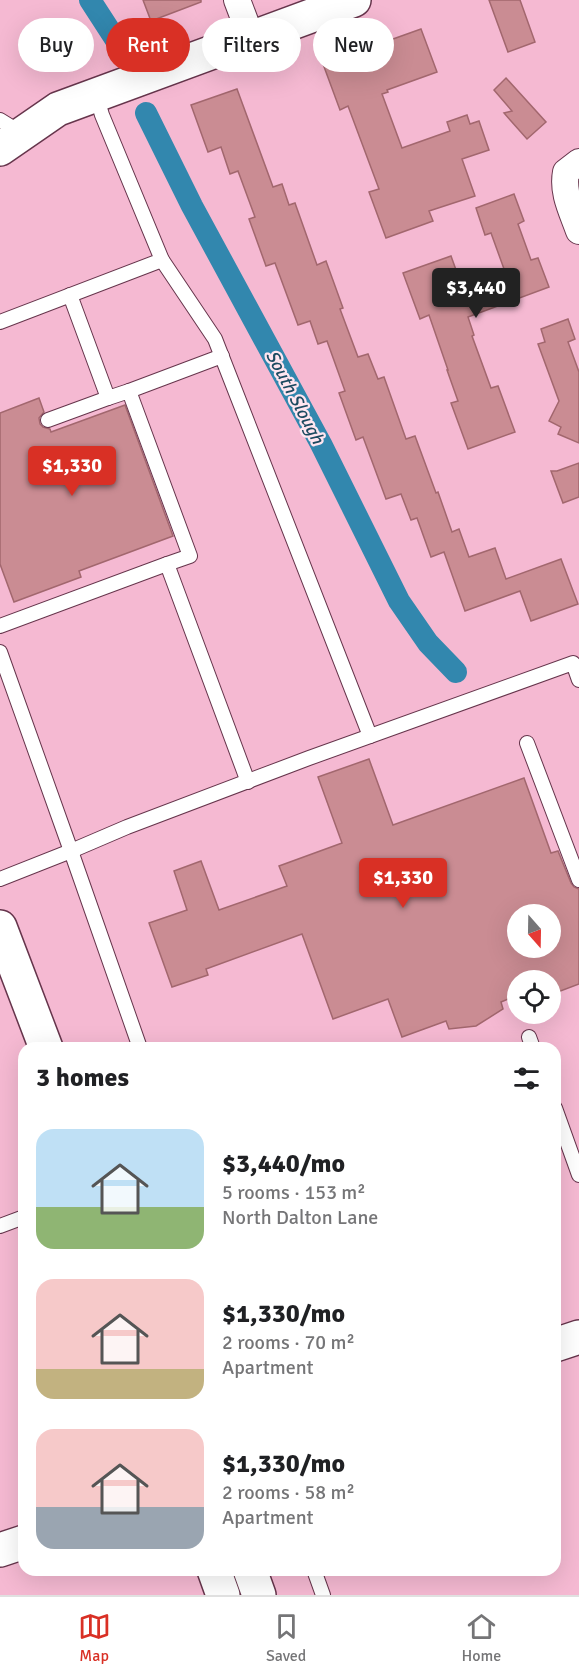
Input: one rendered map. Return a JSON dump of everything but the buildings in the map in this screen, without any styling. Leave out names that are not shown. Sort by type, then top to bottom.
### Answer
[{"type":"street","points":[[237,0],[244,18]]},
{"type":"street","points":[[301,19],[354,0]]},
{"type":"street","points":[[7,134],[58,109],[202,55]]},
{"type":"street","points":[[573,167],[564,183],[565,193],[579,231]]},
{"type":"street","points":[[0,927],[44,1042]]},
{"type":"street","points":[[561,1343],[579,1337]]},
{"type":"street","points":[[0,1550],[18,1544]]},
{"type":"street","points":[[216,1576],[223,1595]]},
{"type":"street","points":[[252,1576],[259,1595]]},
{"type":"lane","points":[[96,95],[102,115],[162,261],[215,339],[370,736]]},
{"type":"lane","points":[[0,322],[162,261]]},
{"type":"lane","points":[[70,295],[108,398]]},
{"type":"lane","points":[[48,420],[222,356]]},
{"type":"lane","points":[[0,627],[190,556],[129,391]]},
{"type":"lane","points":[[167,564],[248,782]]},
{"type":"lane","points":[[0,652],[138,1042]]},
{"type":"lane","points":[[0,879],[127,827],[573,663],[579,680]]},
{"type":"lane","points":[[527,743],[579,880]]},
{"type":"lane","points":[[561,1125],[579,1175]]},
{"type":"lane","points":[[0,1226],[18,1219]]},
{"type":"lane","points":[[316,1576],[323,1595]]},
{"type":"waterway","name":"South Slough","points":[[90,0],[106,25]]},
{"type":"waterway","name":"South Slough","points":[[146,113],[192,206],[321,444],[399,601],[428,643],[456,672]]}]
